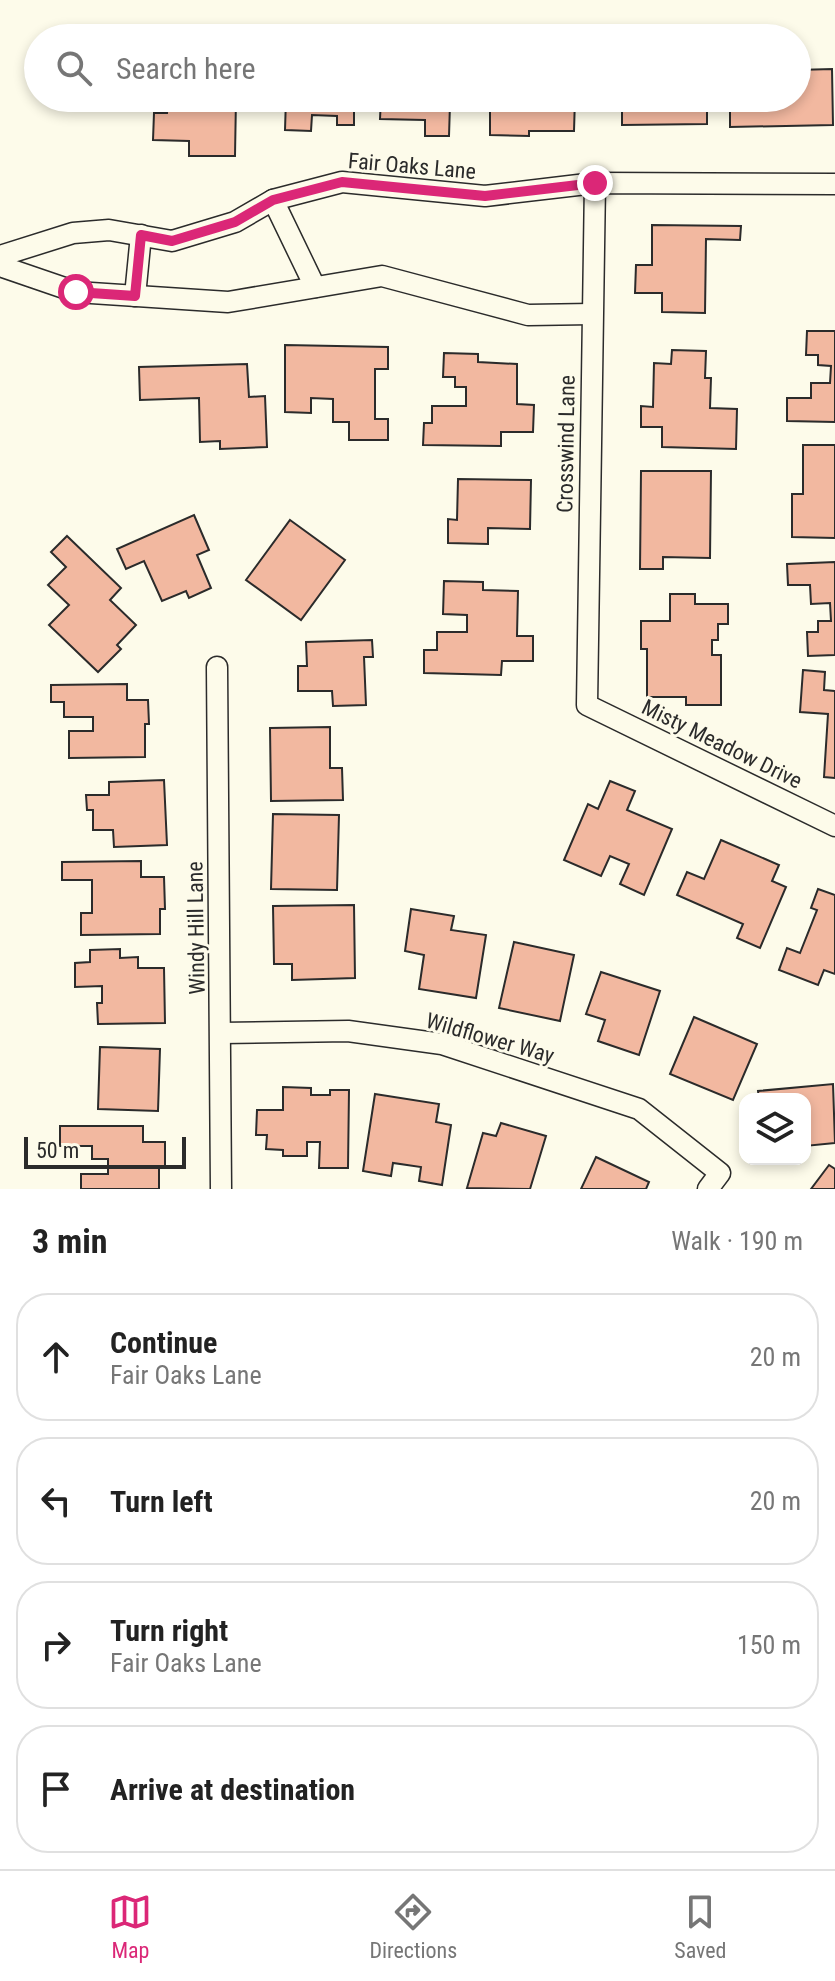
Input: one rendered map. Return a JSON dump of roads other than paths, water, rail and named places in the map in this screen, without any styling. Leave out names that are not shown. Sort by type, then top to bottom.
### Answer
[{"type":"street","name":"Fair Oaks Lane","points":[[0,256],[73,233],[109,230],[172,241],[235,222],[273,200],[342,182],[485,196],[595,183],[835,184]]},
{"type":"street","name":"Crosswind Lane","points":[[587,705],[595,183]]},
{"type":"street","points":[[273,200],[315,287]]},
{"type":"street","points":[[135,296],[141,235]]},
{"type":"street","points":[[0,266],[76,292],[228,302],[382,276],[528,315],[592,314]]},
{"type":"street","name":"Windy Hill Lane","points":[[217,667],[221,1189]]},
{"type":"street","name":"Misty Meadow Drive","points":[[587,705],[835,826]]},
{"type":"street","name":"Wildflower Way","points":[[221,1033],[348,1031],[442,1044],[639,1109],[714,1181]]}]
